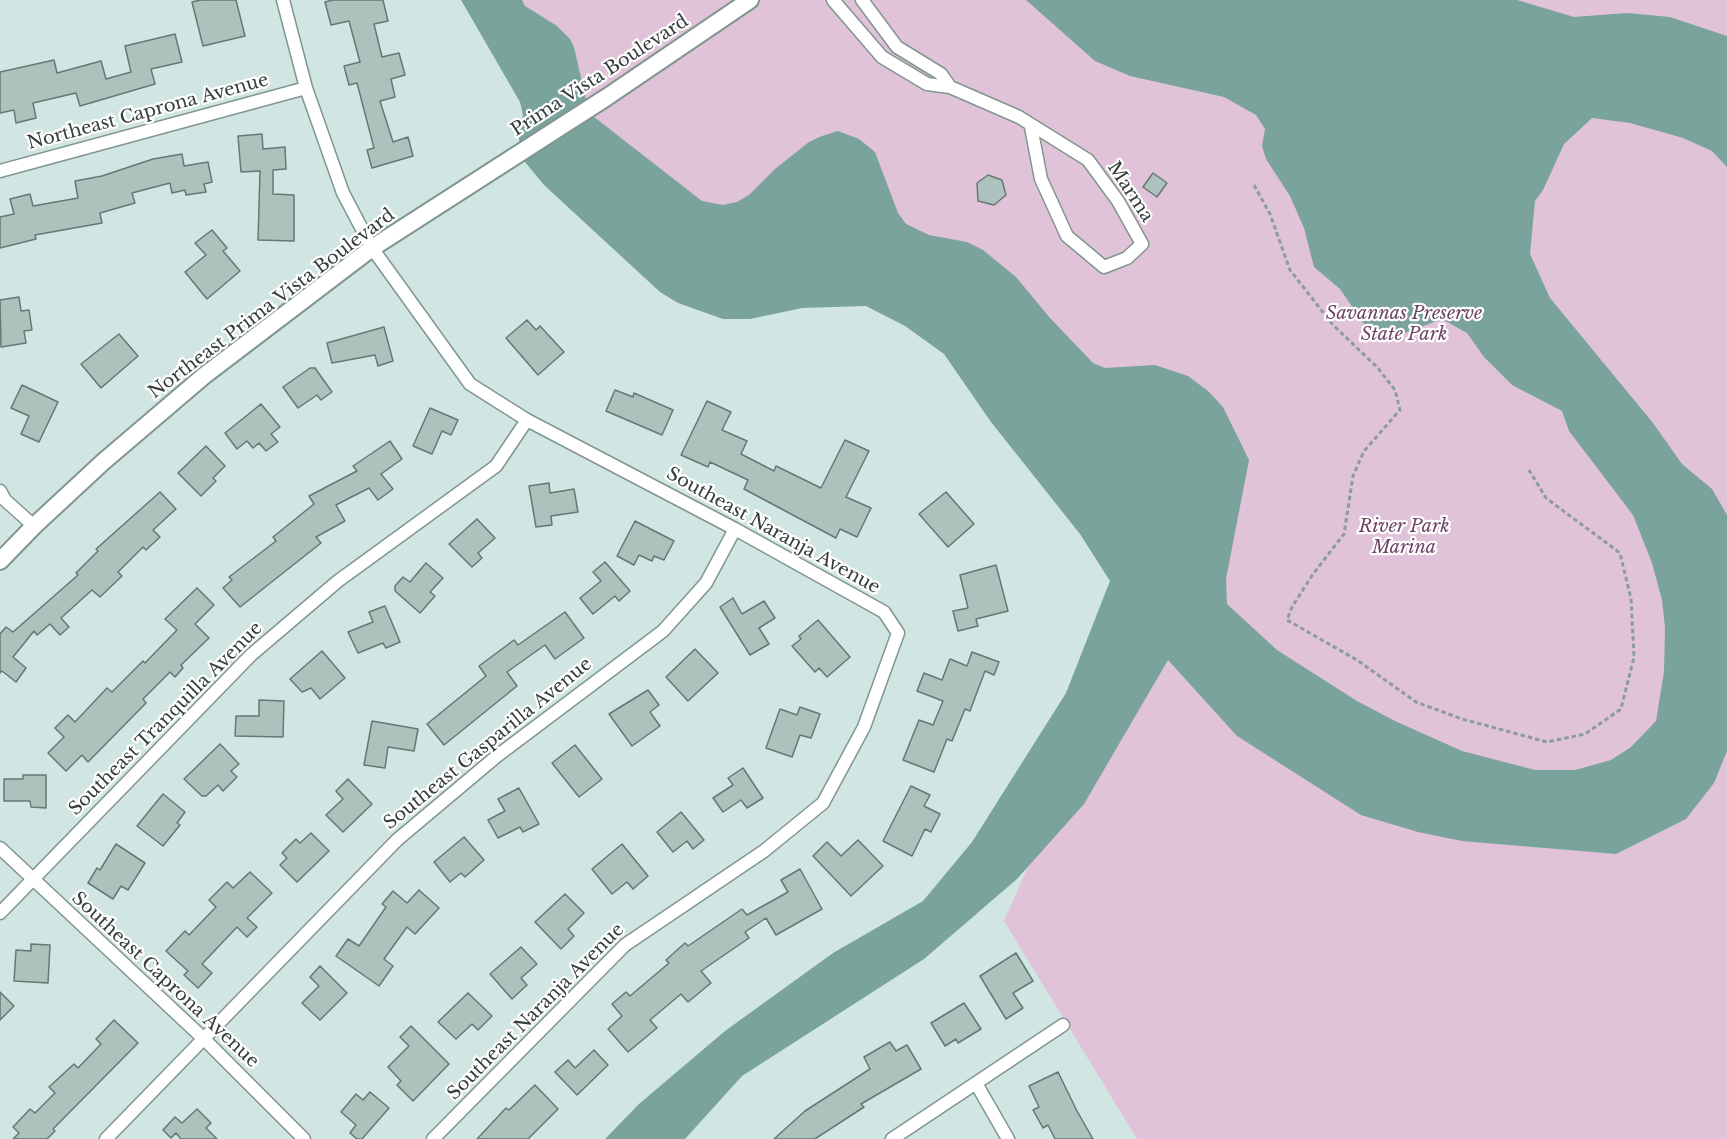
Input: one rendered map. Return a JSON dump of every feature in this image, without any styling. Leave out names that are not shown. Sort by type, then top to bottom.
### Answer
[{"type":"main road","name":"Prima Vista Boulevard","points":[[500,165],[607,97],[750,0]]},
{"type":"main road","name":"Northeast Prima Vista Boulevard","points":[[0,561],[33,526],[205,375],[372,248],[500,165]]},
{"type":"street","name":"Southeast Naranja Avenue","points":[[283,0],[306,88],[343,193],[372,248],[470,384],[527,420],[735,529],[884,612],[898,633],[864,728],[823,803],[764,851],[625,945],[433,1139]]},
{"type":"street","name":"Marma","points":[[833,0],[882,57],[927,84],[950,87],[1019,117],[1031,127],[1088,160],[1142,244],[1127,258],[1104,267],[1067,236],[1041,179],[1031,127]]},
{"type":"street","name":"Marma","points":[[866,5],[897,47],[941,74],[950,87]]},
{"type":"street","points":[[854,24],[866,5]]},
{"type":"street","name":"Northeast Caprona Avenue","points":[[0,171],[306,88]]},
{"type":"street","name":"Southeast Tranquilla Avenue","points":[[0,913],[251,655],[338,581],[496,466],[527,420]]},
{"type":"street","points":[[0,491],[5,500],[33,526]]},
{"type":"street","name":"Southeast Gasparilla Avenue","points":[[106,1139],[397,840],[496,756],[663,631],[706,583],[735,529]]},
{"type":"street","name":"Southeast Caprona Avenue","points":[[0,848],[204,1039],[304,1139]]},
{"type":"street","points":[[892,1139],[977,1085],[1064,1025]]},
{"type":"street","points":[[977,1085],[1008,1139]]},
{"type":"path","points":[[1254,186],[1270,214],[1290,270],[1333,325],[1377,366],[1395,390],[1400,410],[1364,451],[1353,476],[1344,534],[1329,549],[1292,606],[1287,620],[1357,660],[1416,702],[1462,719],[1546,742],[1585,734],[1621,709],[1634,657],[1631,599],[1620,553],[1546,498],[1529,470]]},
{"type":"green space","name":"Savannas Preserve State Park","points":[[503,0],[1727,0],[1727,1139],[1137,1139],[1004,921],[1079,751],[1173,552],[977,308],[585,176]]},
{"type":"shaded area","points":[[461,0],[522,0],[525,6],[557,26],[570,39],[574,47],[589,113],[702,201],[723,205],[737,202],[749,195],[775,169],[809,142],[822,136],[838,131],[859,139],[875,152],[898,213],[906,224],[929,235],[967,242],[983,250],[1016,277],[1050,318],[1093,363],[1105,368],[1155,365],[1188,376],[1208,391],[1223,407],[1249,460],[1226,579],[1227,604],[1277,650],[1357,701],[1462,751],[1535,770],[1575,770],[1611,760],[1631,747],[1656,721],[1664,672],[1665,627],[1662,600],[1652,563],[1633,515],[1569,431],[1562,411],[1512,385],[1484,357],[1467,333],[1442,319],[1402,334],[1378,333],[1364,324],[1340,289],[1314,267],[1304,228],[1290,196],[1266,159],[1262,146],[1265,129],[1256,115],[1224,97],[1130,76],[1095,61],[1026,0],[1517,0],[1574,17],[1627,13],[1670,17],[1727,36],[1727,167],[1712,151],[1683,138],[1630,123],[1592,118],[1564,144],[1543,190],[1535,201],[1530,254],[1550,298],[1653,423],[1682,464],[1712,489],[1727,515],[1727,751],[1714,783],[1686,819],[1616,854],[1462,841],[1418,832],[1361,815],[1237,736],[1168,660],[1084,804],[1017,879],[924,959],[742,1076],[685,1139],[605,1139],[639,1104],[725,1031],[833,953],[923,901],[972,842],[1066,693],[1110,581],[1080,534],[991,422],[944,354],[905,326],[866,306],[802,308],[750,319],[723,319],[678,303],[660,292],[544,185],[525,162],[519,139],[523,115],[520,102]]},
{"type":"building","points":[[236,0],[245,36],[203,46],[192,2]]},
{"type":"building","points":[[383,0],[388,21],[374,24],[382,57],[399,53],[405,75],[391,79],[395,97],[380,101],[393,142],[408,137],[413,156],[372,168],[367,150],[374,148],[357,83],[349,85],[344,66],[360,62],[349,21],[331,25],[325,2]]},
{"type":"building","points":[[175,34],[182,62],[151,69],[155,84],[80,106],[76,93],[33,103],[36,118],[16,123],[14,110],[0,113],[0,72],[54,60],[57,73],[101,61],[106,79],[131,72],[125,46]]},
{"type":"building","points":[[262,134],[263,149],[285,147],[286,169],[273,170],[273,194],[294,195],[294,241],[258,240],[260,171],[241,172],[238,136]]},
{"type":"building","points":[[182,154],[184,166],[208,162],[212,182],[204,184],[206,192],[186,195],[185,190],[172,193],[170,183],[132,193],[135,203],[100,213],[102,223],[35,235],[36,239],[0,248],[0,217],[14,214],[10,199],[30,194],[33,206],[78,198],[75,181],[102,176],[153,159]]},
{"type":"building","points":[[1153,173],[1167,183],[1157,197],[1143,187]]},
{"type":"building","points":[[988,175],[1002,180],[1006,195],[994,205],[978,201],[977,183]]},
{"type":"building","points":[[212,230],[227,248],[223,251],[240,271],[207,299],[185,272],[206,255],[195,243]]},
{"type":"building","points":[[19,297],[21,311],[29,310],[32,330],[24,331],[26,343],[1,347],[0,300]]},
{"type":"building","points":[[527,320],[536,330],[540,326],[564,352],[538,375],[506,338]]},
{"type":"building","points":[[384,327],[393,361],[378,366],[375,355],[332,363],[327,343]]},
{"type":"building","points":[[119,334],[138,356],[101,388],[81,364]]},
{"type":"building","points":[[310,368],[315,368],[332,392],[321,400],[317,395],[298,408],[283,387]]},
{"type":"building","points":[[22,385],[58,402],[39,442],[21,434],[29,416],[11,408]]},
{"type":"building","points":[[615,390],[633,397],[634,393],[673,410],[662,435],[606,411]]},
{"type":"building","points":[[707,401],[731,412],[722,430],[747,441],[741,454],[774,471],[776,466],[821,488],[845,440],[869,451],[846,497],[871,508],[857,537],[840,529],[836,538],[744,489],[748,480],[710,462],[708,467],[681,455]]},
{"type":"building","points":[[261,404],[280,427],[271,434],[278,442],[266,451],[259,443],[253,448],[247,441],[237,449],[225,433]]},
{"type":"building","points":[[430,408],[458,420],[451,435],[442,431],[432,454],[413,446]]},
{"type":"building","points":[[390,441],[402,459],[381,474],[393,489],[378,500],[369,488],[336,505],[345,521],[316,537],[321,543],[240,607],[223,588],[232,580],[229,577],[276,541],[273,537],[314,504],[309,496],[357,471],[353,466]]},
{"type":"building","points":[[206,446],[225,466],[213,478],[216,481],[201,496],[178,473]]},
{"type":"building","points":[[549,483],[550,493],[574,489],[578,512],[551,516],[552,525],[536,527],[529,486]]},
{"type":"building","points":[[160,492],[176,509],[153,530],[160,537],[146,550],[143,547],[118,572],[122,576],[100,597],[92,590],[61,618],[69,627],[60,635],[50,624],[37,635],[34,631],[13,657],[26,668],[16,682],[2,671],[0,673],[0,634],[6,627],[13,632],[78,575],[76,573],[98,551],[96,549]]},
{"type":"building","points":[[946,492],[974,524],[948,547],[919,514]]},
{"type":"building","points":[[477,519],[495,538],[478,553],[482,558],[472,567],[449,544]]},
{"type":"building","points":[[635,521],[674,541],[664,560],[654,556],[652,561],[639,555],[634,565],[617,556]]},
{"type":"building","points":[[605,562],[630,591],[619,601],[615,596],[593,614],[580,598],[601,581],[593,572]]},
{"type":"building","points":[[426,563],[443,578],[430,592],[435,596],[420,613],[395,591],[395,586],[403,577],[410,582]]},
{"type":"building","points":[[996,565],[1008,611],[976,619],[978,626],[958,631],[953,611],[968,608],[960,575]]},
{"type":"building","points":[[197,588],[214,605],[195,624],[209,638],[181,665],[183,668],[175,677],[170,672],[143,699],[146,703],[88,762],[82,755],[66,771],[48,753],[64,737],[55,728],[68,715],[75,722],[107,688],[112,692],[143,661],[145,663],[177,630],[165,619]]},
{"type":"building","points":[[733,598],[742,614],[764,601],[775,618],[759,628],[769,644],[750,655],[720,607]]},
{"type":"building","points":[[385,606],[400,642],[386,648],[383,643],[358,653],[348,632],[373,622],[369,612]]},
{"type":"building","points":[[565,612],[584,638],[555,659],[545,645],[507,672],[517,686],[444,745],[427,724],[486,676],[479,666],[514,640],[518,645]]},
{"type":"building","points":[[818,620],[850,657],[827,677],[819,668],[815,672],[792,646],[801,639],[799,636]]},
{"type":"building","points":[[695,649],[718,673],[688,701],[666,677]]},
{"type":"building","points":[[322,651],[345,678],[320,699],[311,688],[302,692],[290,679]]},
{"type":"building","points":[[972,652],[999,662],[994,675],[985,671],[970,711],[965,709],[952,741],[947,739],[934,772],[903,760],[919,720],[933,725],[943,701],[917,691],[924,673],[942,680],[950,659],[967,666]]},
{"type":"building","points":[[648,690],[659,705],[650,712],[660,726],[632,746],[609,714]]},
{"type":"building","points":[[259,700],[284,701],[283,737],[235,736],[236,716],[259,716]]},
{"type":"building","points":[[800,707],[820,714],[811,738],[800,735],[792,757],[766,748],[780,709],[797,715]]},
{"type":"building","points":[[372,721],[418,729],[414,751],[388,747],[385,768],[364,765]]},
{"type":"building","points":[[220,744],[239,764],[231,771],[237,777],[223,791],[218,785],[206,796],[202,796],[184,779]]},
{"type":"building","points":[[575,745],[602,779],[579,797],[552,763]]},
{"type":"building","points":[[743,768],[763,798],[747,808],[741,800],[723,812],[713,798],[733,785],[728,778]]},
{"type":"building","points":[[23,775],[46,775],[46,808],[31,807],[30,801],[4,801],[4,779],[23,779]]},
{"type":"building","points":[[348,779],[372,804],[343,832],[326,815],[343,799],[336,791]]},
{"type":"building","points":[[911,786],[930,795],[924,806],[940,814],[931,832],[925,829],[912,856],[883,841]]},
{"type":"building","points":[[519,788],[539,824],[523,832],[520,827],[498,838],[488,820],[505,811],[498,799]]},
{"type":"building","points":[[163,794],[185,812],[177,823],[180,825],[163,846],[137,826]]},
{"type":"building","points":[[681,812],[704,840],[693,849],[687,841],[673,852],[657,832]]},
{"type":"building","points":[[311,833],[329,851],[297,882],[280,865],[287,858],[282,853],[296,839],[300,843]]},
{"type":"building","points":[[464,837],[484,860],[465,877],[461,873],[450,882],[434,862]]},
{"type":"building","points":[[858,840],[883,866],[851,896],[813,856],[827,842],[841,856]]},
{"type":"building","points":[[116,844],[145,863],[128,890],[121,886],[113,899],[88,883],[97,868],[100,870]]},
{"type":"building","points":[[622,844],[648,876],[633,889],[627,882],[612,894],[592,869]]},
{"type":"building","points":[[800,869],[822,909],[776,935],[766,918],[745,932],[749,938],[701,971],[711,983],[688,1002],[681,994],[650,1020],[657,1028],[628,1052],[608,1029],[622,1016],[612,1004],[626,992],[630,996],[669,963],[666,960],[685,943],[688,946],[742,909],[747,915],[788,892],[781,880]]},
{"type":"building","points":[[250,872],[272,893],[247,918],[257,927],[247,937],[237,927],[202,964],[212,973],[198,988],[184,975],[188,971],[166,951],[185,931],[189,935],[216,907],[209,900],[227,882],[233,888]]},
{"type":"building","points":[[419,890],[439,908],[415,934],[407,927],[384,959],[393,966],[379,986],[336,956],[348,939],[359,946],[386,907],[382,904],[393,891],[407,903]]},
{"type":"building","points":[[565,894],[584,913],[568,929],[574,936],[561,949],[535,922]]},
{"type":"building","points":[[31,944],[50,945],[48,983],[14,981],[16,950],[31,951]]},
{"type":"building","points":[[521,947],[537,964],[521,978],[527,985],[512,999],[490,974]]},
{"type":"building","points":[[1016,953],[1033,981],[1013,993],[1023,1008],[1006,1019],[980,976]]},
{"type":"building","points":[[320,966],[347,993],[320,1020],[302,1003],[319,986],[310,977]]},
{"type":"building","points":[[0,992],[14,1006],[0,1020]]},
{"type":"building","points":[[468,993],[492,1016],[478,1030],[472,1024],[456,1039],[438,1022]]},
{"type":"building","points":[[964,1003],[981,1029],[958,1043],[956,1039],[945,1046],[931,1023]]},
{"type":"building","points":[[114,1020],[138,1043],[53,1129],[55,1131],[47,1139],[13,1139],[19,1133],[13,1127],[30,1109],[35,1113],[55,1093],[49,1087],[74,1064],[78,1068],[101,1044],[96,1039]]},
{"type":"building","points":[[411,1026],[449,1064],[413,1101],[397,1085],[401,1081],[388,1067],[409,1046],[400,1037]]},
{"type":"building","points":[[890,1042],[896,1051],[907,1045],[921,1069],[861,1104],[864,1107],[815,1139],[774,1139],[805,1111],[870,1069],[864,1057]]},
{"type":"building","points":[[594,1050],[608,1065],[577,1095],[555,1072],[568,1060],[575,1068]]},
{"type":"building","points":[[1058,1072],[1093,1139],[1055,1139],[1048,1125],[1043,1128],[1033,1110],[1039,1107],[1029,1086]]},
{"type":"building","points":[[535,1085],[558,1109],[528,1139],[477,1139],[506,1108],[509,1110]]},
{"type":"building","points":[[370,1092],[389,1108],[362,1139],[357,1139],[350,1133],[356,1125],[341,1112],[356,1094],[363,1100]]},
{"type":"building","points":[[197,1109],[211,1123],[206,1128],[217,1139],[181,1139],[176,1133],[171,1138],[163,1130],[175,1117],[182,1123]]},
{"type":"park label","name":"River Park Marina","points":[[1404,537]]}]
